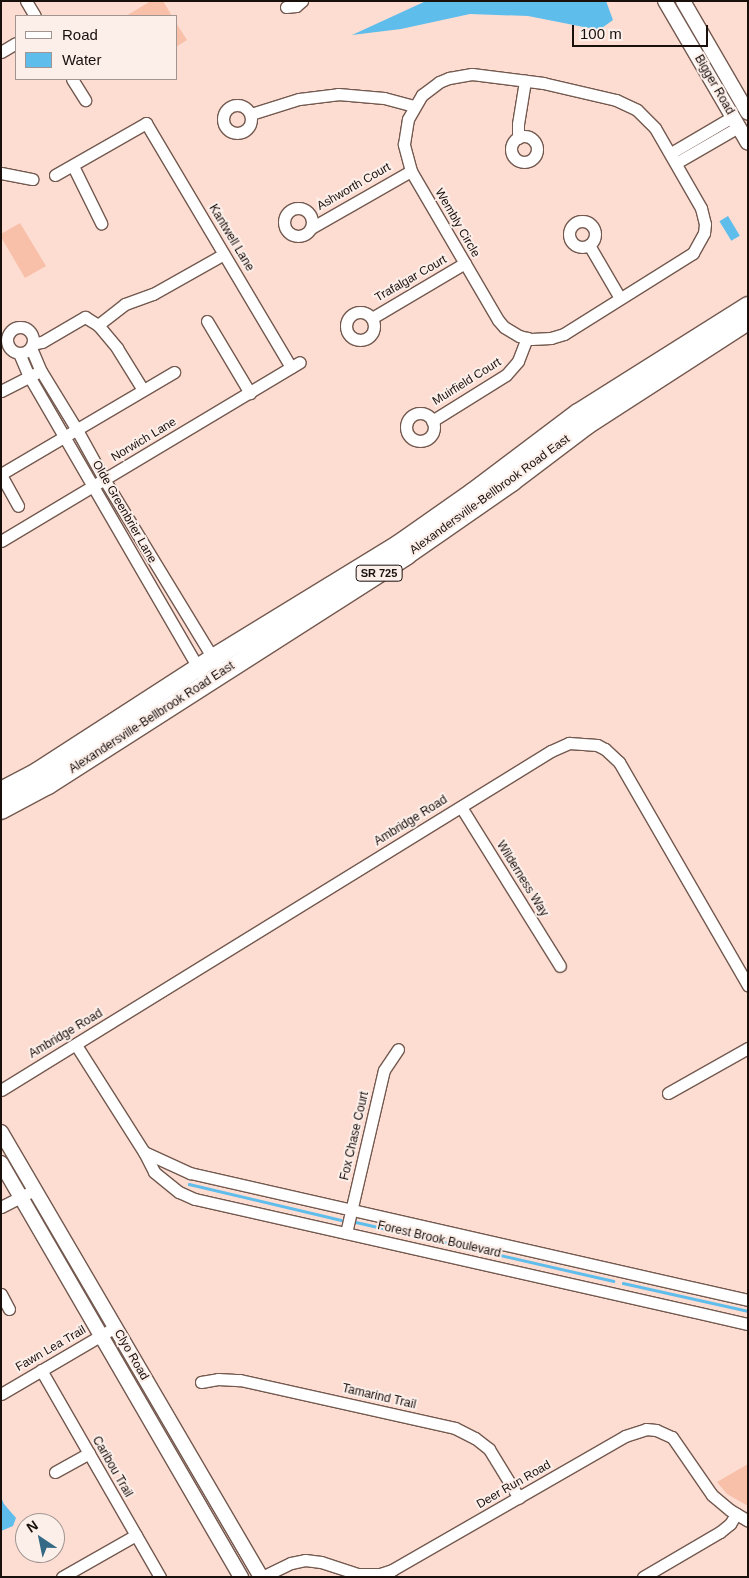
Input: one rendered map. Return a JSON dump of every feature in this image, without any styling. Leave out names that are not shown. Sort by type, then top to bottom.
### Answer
[{"type":"main road","name":"Alexandersville-Bellbrook Road East","points":[[1,791],[202,676],[222,673],[403,550],[512,482],[544,447],[620,384],[748,306]]},
{"type":"main road","name":"Alexandersville-Bellbrook Road East","points":[[544,447],[621,402],[748,321]]},
{"type":"main road","name":"Alexandersville-Bellbrook Road East","points":[[1,810],[48,785],[202,676],[213,658],[403,550]]},
{"type":"street","points":[[26,1],[34,15]]},
{"type":"street","points":[[286,7],[296,6],[302,1]]},
{"type":"street","name":"Bigger Road","points":[[665,1],[748,143]]},
{"type":"street","name":"Bigger Road","points":[[683,1],[748,114]]},
{"type":"street","points":[[1,52],[15,44]]},
{"type":"street","name":"Wembly Circle","points":[[472,74],[525,81],[627,104],[646,117],[673,158],[704,216],[704,233],[700,244],[687,258],[564,334],[541,339],[527,338],[512,332],[498,320],[411,171],[404,144],[408,119],[413,106],[430,88],[449,78],[472,74]]},
{"type":"street","points":[[73,80],[84,100]]},
{"type":"street","points":[[518,138],[518,124],[525,81]]},
{"type":"street","points":[[251,114],[300,99],[338,94],[384,98],[413,106]]},
{"type":"street","points":[[673,158],[748,114]]},
{"type":"street","name":"Kantwell Lane","points":[[73,166],[146,124],[224,254],[296,364]]},
{"type":"street","points":[[55,176],[73,166],[101,223]]},
{"type":"street","name":"Ashworth Court","points":[[311,228],[411,171]]},
{"type":"street","points":[[1,174],[32,179]]},
{"type":"street","points":[[589,245],[620,298]]},
{"type":"street","points":[[98,325],[125,304],[153,294],[224,254]]},
{"type":"street","name":"Trafalgar Court","points":[[372,318],[465,263]]},
{"type":"street","points":[[20,353],[42,342],[81,317],[98,325],[117,348],[142,390]]},
{"type":"street","points":[[207,321],[250,393]]},
{"type":"street","name":"Olde Greenbrier Lane","points":[[202,676],[29,376],[20,353],[12,350],[8,343],[9,334],[15,329],[27,329],[32,336],[32,346],[42,371],[104,479],[222,673]]},
{"type":"street","name":"Muirfield Court","points":[[432,421],[506,375],[518,361],[527,338]]},
{"type":"street","name":"Norwich Lane","points":[[1,541],[296,364]]},
{"type":"street","points":[[1,391],[42,371]]},
{"type":"street","points":[[18,506],[1,475],[174,372]]},
{"type":"street","name":"Ambridge Road","points":[[1,1090],[560,746],[578,742],[605,750],[619,762],[748,985]]},
{"type":"street","name":"Wilderness Way","points":[[461,806],[560,966]]},
{"type":"street","name":"Forest Brook Boulevard","points":[[76,1045],[158,1177],[179,1192],[195,1199],[748,1324]]},
{"type":"street","points":[[668,1093],[748,1048]]},
{"type":"street","name":"Fox Chase Court","points":[[346,1233],[384,1070],[398,1050]]},
{"type":"street","name":"Clyo Road","points":[[1,1132],[261,1577]]},
{"type":"street","name":"Forest Brook Boulevard","points":[[144,1152],[190,1173],[748,1300]]},
{"type":"street","name":"Clyo Road","points":[[1,1163],[241,1577]]},
{"type":"street","points":[[1,1208],[34,1190]]},
{"type":"street","points":[[1,1294],[9,1309]]},
{"type":"street","name":"Fawn Lea Trail","points":[[1,1394],[115,1327]]},
{"type":"street","name":"Caribou Trail","points":[[41,1370],[160,1577]]},
{"type":"street","name":"Tamarind Trail","points":[[201,1382],[218,1378],[240,1380],[455,1428],[475,1438],[489,1449],[519,1498]]},
{"type":"street","name":"Deer Run Road","points":[[261,1577],[291,1563],[305,1560],[321,1562],[359,1574],[380,1574],[400,1567],[626,1436],[646,1430],[656,1430],[672,1437],[712,1496],[748,1521]]},
{"type":"street","points":[[55,1472],[89,1453]]},
{"type":"street","points":[[644,1577],[720,1532],[730,1524],[736,1514]]},
{"type":"street","points":[[62,1577],[136,1535]]},
{"type":"shaded area","points":[[151,1],[163,1],[171,15],[128,15]]},
{"type":"shaded area","points":[[178,26],[187,40],[178,46]]},
{"type":"shaded area","points":[[20,223],[46,266],[25,278],[1,237],[1,234]]},
{"type":"shaded area","points":[[748,1464],[748,1506],[727,1494],[717,1482]]},
{"type":"water","points":[[426,1],[606,1],[613,20],[599,30],[528,16],[470,14],[401,29],[352,35]]},
{"type":"water","points":[[728,216],[740,236],[731,241],[719,221]]},
{"type":"water","points":[[1,1497],[4,1504],[15,1517],[15,1521],[13,1526],[1,1531]]},
{"type":"waterway","points":[[189,1184],[341,1220]]},
{"type":"waterway","points":[[356,1222],[613,1281]]},
{"type":"waterway","points":[[623,1283],[748,1311]]}]
